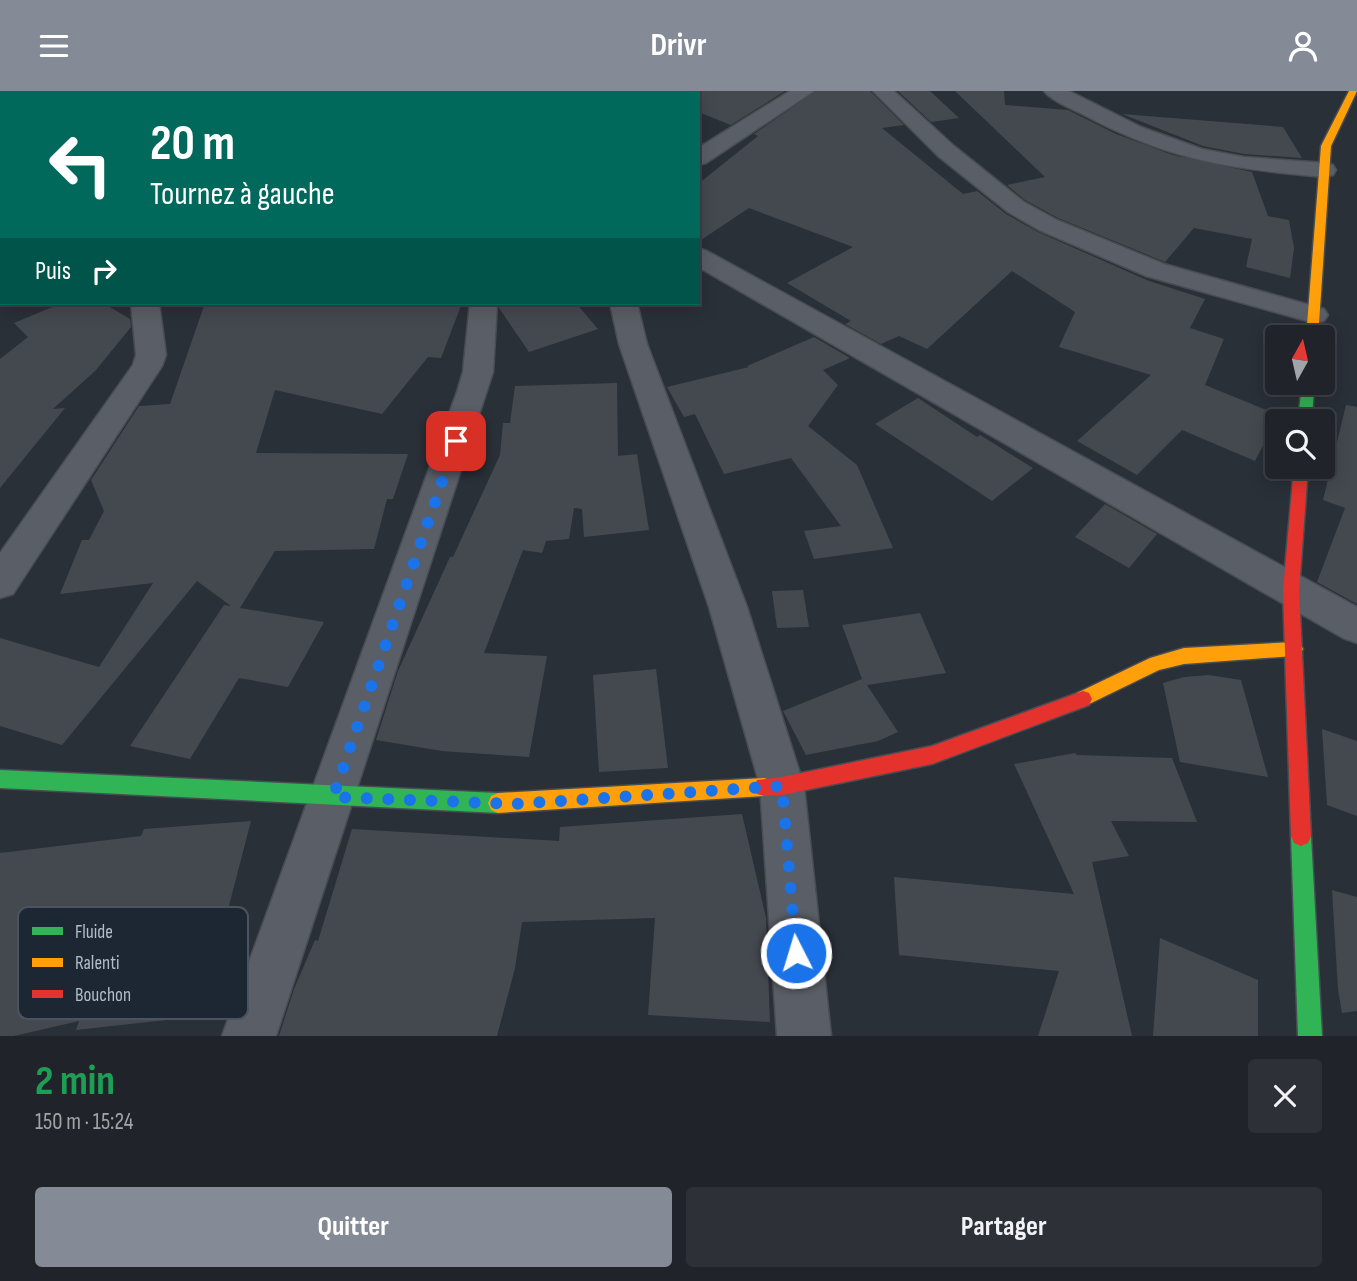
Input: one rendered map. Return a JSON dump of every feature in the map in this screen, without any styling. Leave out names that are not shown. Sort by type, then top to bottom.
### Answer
[{"type":"main road","points":[[1313,325],[1326,146],[1353,91]]},
{"type":"main road","points":[[1300,479],[1291,591],[1311,1036]]},
{"type":"main road","points":[[0,779],[515,804],[782,786],[932,755],[1064,708],[1156,663],[1184,656],[1293,649]]},
{"type":"street","points":[[700,157],[804,91]]},
{"type":"street","points":[[883,91],[956,159],[1016,207],[1048,225],[1156,270],[1310,325]]},
{"type":"street","points":[[1054,91],[1136,134],[1185,151],[1221,160],[1325,170]]},
{"type":"street","points":[[700,256],[1357,626]]},
{"type":"street","points":[[0,583],[147,366],[151,355],[145,305]]},
{"type":"street","points":[[249,1036],[472,392],[478,372],[483,305]]},
{"type":"street","points":[[623,305],[633,344],[728,607],[782,786],[804,1036]]},
{"type":"building","points":[[700,91],[785,91],[731,125],[700,113]]},
{"type":"building","points":[[816,91],[870,91],[904,125],[882,128],[963,194],[977,191],[1006,214],[1038,232],[1149,281],[1205,299],[1190,328],[1224,339],[1205,385],[1265,409],[1265,442],[1255,461],[1182,430],[1137,475],[1077,441],[1151,375],[1059,347],[1075,312],[1012,271],[927,349],[899,336],[881,344],[845,324],[851,321],[787,283],[853,247],[749,208],[700,241],[700,182],[758,136],[754,134]]},
{"type":"building","points":[[898,91],[930,91],[959,118],[931,122]]},
{"type":"building","points":[[955,91],[1004,91],[1005,105],[1068,110],[1116,134],[1173,155],[1252,172],[1268,216],[1289,220],[1294,248],[1290,278],[1246,267],[1252,239],[1194,228],[1165,262],[1058,218],[1025,200],[1007,185],[1045,177]]},
{"type":"building","points":[[1122,114],[1283,127],[1302,158],[1244,154],[1203,146]]},
{"type":"building","points":[[57,305],[106,305],[130,319],[131,327],[96,370],[53,409],[65,408],[0,488],[0,359],[28,337],[14,323]]},
{"type":"building","points":[[204,305],[461,305],[441,358],[428,357],[382,414],[275,390],[256,453],[408,454],[393,499],[387,499],[374,549],[275,551],[240,608],[324,622],[288,687],[239,678],[190,759],[130,746],[224,605],[231,606],[197,581],[62,745],[0,726],[0,638],[99,667],[153,583],[60,594],[82,540],[89,540],[104,511],[91,480],[139,406],[170,404]]},
{"type":"building","points":[[499,305],[578,305],[598,329],[529,352]]},
{"type":"building","points":[[814,337],[850,358],[823,370],[838,385],[808,426],[857,465],[893,548],[814,559],[804,531],[841,526],[791,458],[724,474],[695,414],[684,417],[667,387],[749,367],[747,366]]},
{"type":"building","points":[[617,383],[618,456],[637,454],[649,530],[584,537],[582,509],[574,508],[569,539],[546,541],[542,553],[523,550],[484,653],[547,656],[529,757],[442,751],[376,740],[398,671],[500,455],[503,423],[510,423],[515,386]]},
{"type":"building","points":[[918,398],[977,437],[980,435],[1033,468],[992,501],[875,424]]},
{"type":"building","points":[[1346,405],[1357,407],[1357,604],[1317,582],[1345,508],[1323,500],[1328,479],[1335,479],[1335,450]]},
{"type":"building","points":[[1105,504],[1157,534],[1129,568],[1075,537]]},
{"type":"building","points":[[803,590],[809,627],[777,628],[772,591]]},
{"type":"building","points":[[920,613],[946,673],[867,685],[898,732],[878,741],[806,755],[783,711],[862,679],[842,625]]},
{"type":"building","points":[[656,669],[668,768],[599,772],[593,675]]},
{"type":"building","points":[[1209,675],[1241,680],[1268,777],[1180,762],[1163,683],[1184,677]]},
{"type":"building","points":[[1322,729],[1357,741],[1357,816],[1327,805]]},
{"type":"building","points":[[1075,753],[1172,758],[1197,822],[1111,821],[1129,856],[1092,862],[1132,1036],[1038,1036],[1059,971],[899,955],[894,877],[1074,894],[1014,764]]},
{"type":"building","points":[[742,814],[766,918],[770,1022],[648,1015],[655,918],[522,922],[515,968],[497,1036],[279,1036],[294,989],[315,940],[318,941],[352,829],[559,841],[560,827]]},
{"type":"building","points":[[251,821],[229,907],[18,907],[18,1019],[175,1019],[76,1030],[79,1021],[14,1036],[0,1036],[0,853],[141,836],[144,829]]},
{"type":"building","points":[[1332,890],[1357,897],[1357,1011],[1342,1013],[1338,990]]},
{"type":"building","points":[[1160,938],[1258,980],[1258,1036],[1153,1036]]},
{"type":"traffic: fast","points":[[1306,409],[1307,395]]},
{"type":"traffic: fast","points":[[0,779],[498,803]]},
{"type":"traffic: fast","points":[[1301,836],[1310,1036]]},
{"type":"traffic: slow","points":[[1313,325],[1326,146],[1353,91]]},
{"type":"traffic: slow","points":[[1083,699],[1156,663],[1184,656],[1294,649]]},
{"type":"traffic: slow","points":[[498,803],[764,787]]},
{"type":"traffic: jam","points":[[1300,479],[1291,591],[1301,836]]},
{"type":"traffic: jam","points":[[764,787],[782,786],[932,755],[1083,699]]},
{"type":"route","points":[[456,441],[333,797],[515,804],[782,786],[796,953]]}]
